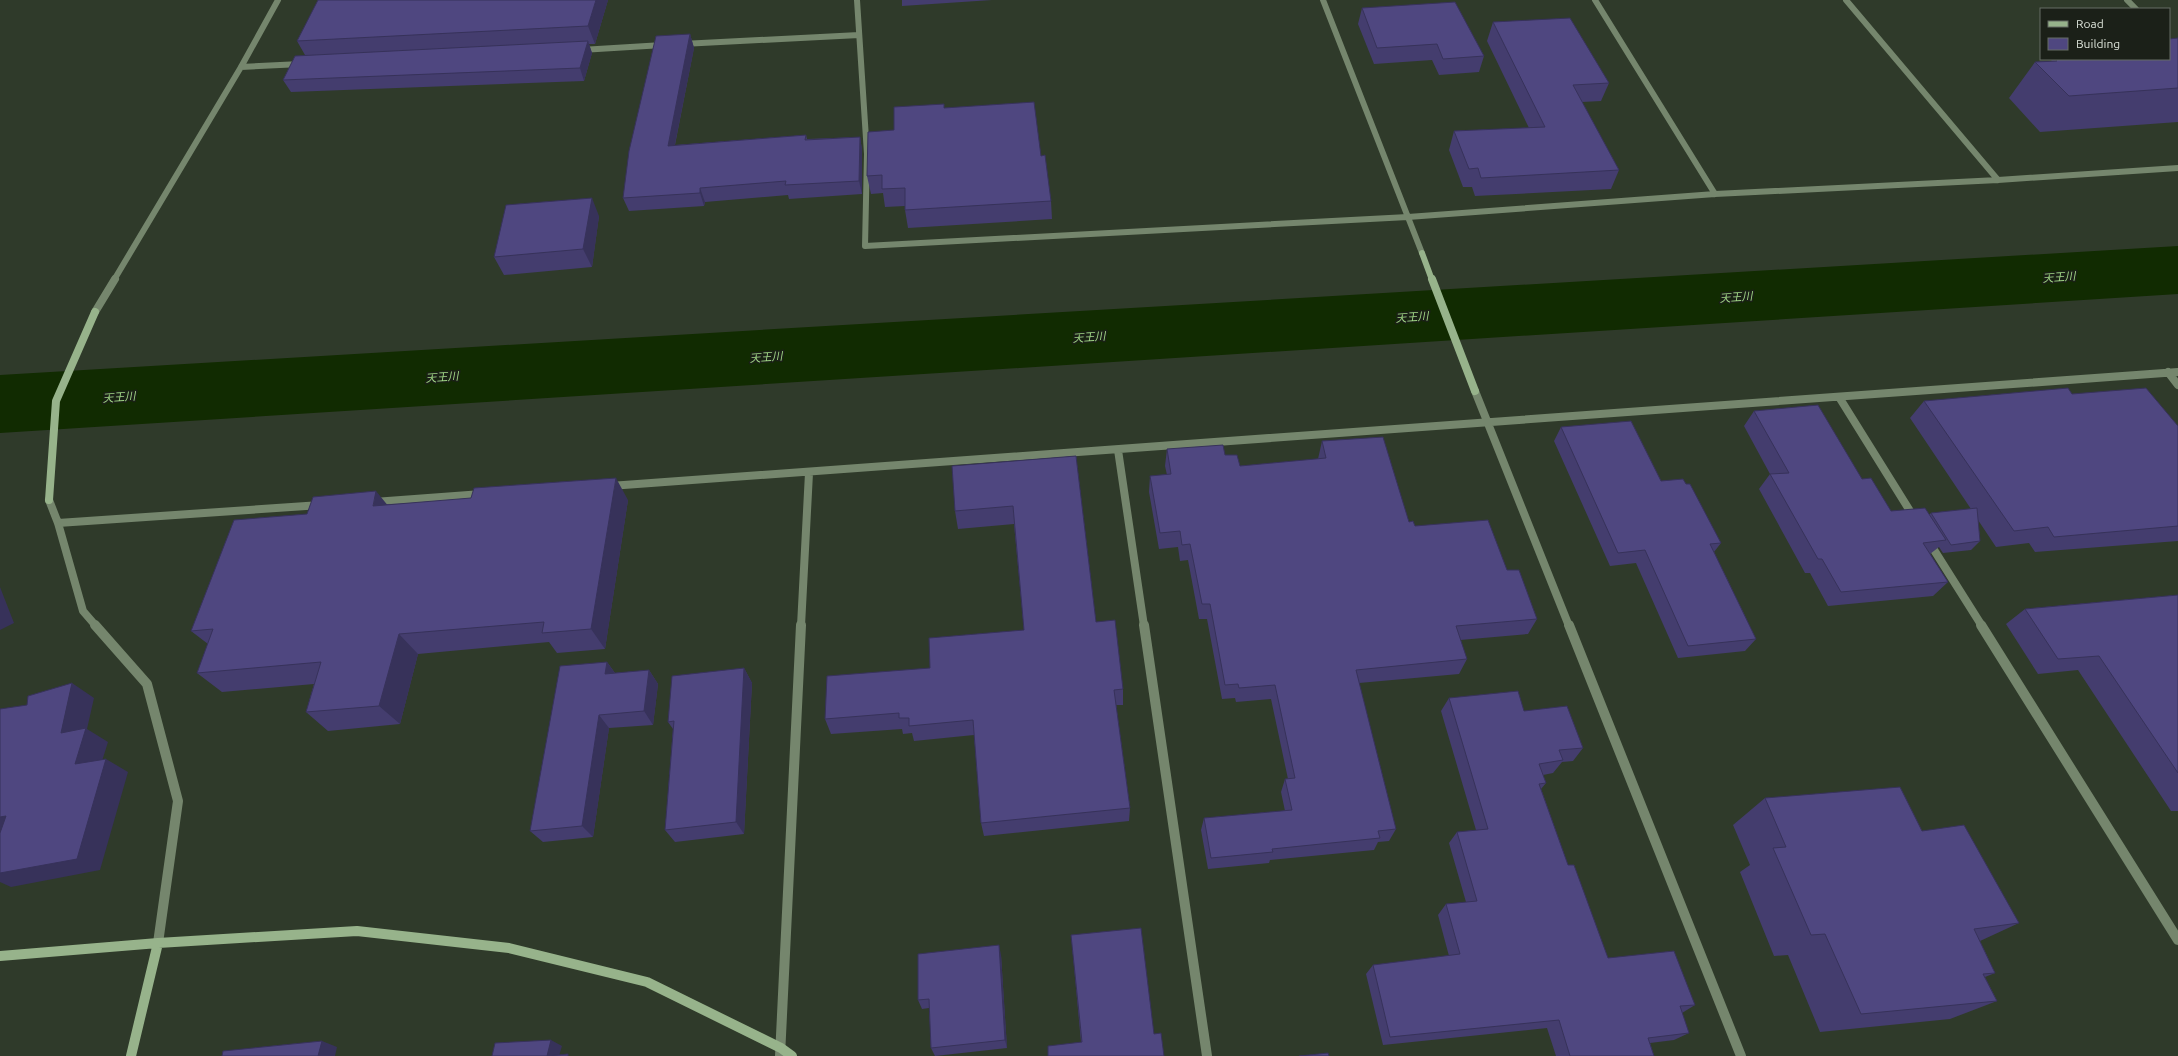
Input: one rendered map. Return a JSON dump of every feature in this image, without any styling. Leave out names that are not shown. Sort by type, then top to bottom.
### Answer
[{"type":"street","points":[[131,1056],[158,942],[178,801],[147,684],[83,611],[58,523],[49,500],[56,401],[95,312],[241,67],[278,0]]},
{"type":"street","points":[[857,0],[867,154],[865,246],[1408,218],[1715,194],[1998,180],[2178,168]]},
{"type":"street","points":[[1323,0],[1487,423],[1741,1056]]},
{"type":"street","points":[[1595,0],[1715,194]]},
{"type":"street","points":[[1846,0],[1998,180]]},
{"type":"street","points":[[2127,0],[2135,8]]},
{"type":"street","points":[[677,45],[859,35]]},
{"type":"street","points":[[574,50],[669,45]]},
{"type":"street","points":[[241,67],[304,64]]},
{"type":"street","points":[[2168,372],[2178,385]]},
{"type":"street","points":[[604,486],[1118,450],[2178,372]]},
{"type":"street","points":[[1838,397],[2178,940]]},
{"type":"street","points":[[1118,450],[1207,1056]]},
{"type":"street","points":[[780,1052],[809,472]]},
{"type":"street","points":[[366,502],[493,494]]},
{"type":"street","points":[[58,523],[327,505]]},
{"type":"street","points":[[0,956],[158,942],[357,931],[509,948],[647,982],[780,1052],[792,1056]]},
{"type":"building","points":[[318,0],[596,0],[588,26],[297,41]]},
{"type":"building","points":[[1455,2],[1484,56],[1443,59],[1437,44],[1377,48],[1362,8]]},
{"type":"building","points":[[1570,18],[1609,83],[1573,85],[1619,170],[1481,178],[1478,168],[1469,169],[1454,131],[1545,127],[1493,22]]},
{"type":"building","points":[[690,34],[668,146],[806,135],[805,140],[860,137],[859,181],[785,185],[786,181],[700,188],[700,193],[623,198],[629,151],[656,36]]},
{"type":"building","points":[[2178,38],[2178,88],[2069,96],[2035,62],[2057,61],[2056,60],[2170,60],[2170,39]]},
{"type":"building","points":[[588,41],[580,68],[283,80],[295,56]]},
{"type":"building","points":[[1034,102],[1041,156],[1045,155],[1051,201],[905,210],[905,188],[882,189],[882,175],[867,176],[868,132],[894,130],[894,107],[944,104],[944,108]]},
{"type":"building","points":[[592,198],[583,249],[494,257],[506,205]]},
{"type":"building","points":[[2068,388],[2072,394],[2146,388],[2178,426],[2178,526],[2054,537],[2048,527],[2014,531],[1924,401]]},
{"type":"building","points":[[1818,405],[1862,479],[1871,478],[1891,511],[1925,508],[1946,540],[1923,543],[1948,582],[1841,592],[1822,559],[1818,559],[1770,474],[1789,473],[1754,411]]},
{"type":"building","points":[[1631,421],[1661,481],[1683,479],[1686,484],[1690,484],[1721,543],[1710,544],[1756,639],[1688,646],[1645,550],[1618,553],[1561,427]]},
{"type":"building","points":[[1383,437],[1409,522],[1413,521],[1415,526],[1488,520],[1507,570],[1519,570],[1537,619],[1456,626],[1467,659],[1356,670],[1396,829],[1378,831],[1380,838],[1272,849],[1273,852],[1211,858],[1204,818],[1292,810],[1285,779],[1295,778],[1275,685],[1239,688],[1238,684],[1225,685],[1210,604],[1202,604],[1190,544],[1182,545],[1180,531],[1160,533],[1150,476],[1171,474],[1167,449],[1223,445],[1225,455],[1237,455],[1240,466],[1326,458],[1322,441]]},
{"type":"building","points":[[1076,456],[1096,622],[1115,620],[1123,689],[1114,690],[1130,808],[981,823],[973,720],[909,726],[909,718],[899,718],[899,713],[825,719],[827,676],[930,668],[929,638],[1024,630],[1013,506],[955,511],[952,466]]},
{"type":"building","points":[[616,478],[591,629],[542,633],[544,622],[399,634],[379,706],[306,712],[321,662],[197,673],[213,629],[191,631],[234,520],[307,514],[313,497],[376,491],[373,506],[471,498],[474,488]]},
{"type":"building","points":[[1977,508],[1980,541],[1951,545],[1931,513]]},
{"type":"building","points":[[2178,595],[2178,773],[2099,656],[2058,659],[2025,609]]},
{"type":"building","points":[[607,662],[605,674],[649,670],[644,711],[599,715],[582,826],[530,831],[560,666]]},
{"type":"building","points":[[744,668],[736,822],[665,830],[674,721],[668,722],[672,676]]},
{"type":"building","points":[[72,683],[61,733],[86,728],[75,764],[106,759],[77,859],[0,873],[0,833],[6,816],[0,817],[0,709],[27,705],[28,696]]},
{"type":"building","points":[[1518,691],[1524,711],[1567,706],[1583,748],[1559,750],[1563,760],[1539,764],[1546,783],[1539,784],[1568,865],[1574,865],[1608,958],[1674,951],[1695,1005],[1680,1006],[1689,1033],[1648,1038],[1654,1056],[1570,1056],[1559,1020],[1390,1037],[1373,965],[1460,954],[1446,904],[1477,901],[1457,832],[1488,829],[1449,698]]},
{"type":"building","points":[[1900,787],[1922,831],[1964,825],[2019,923],[1974,929],[1995,973],[1983,974],[1997,1001],[1861,1014],[1825,934],[1811,935],[1773,848],[1786,847],[1765,798]]},
{"type":"building","points":[[1141,928],[1154,1034],[1161,1033],[1164,1056],[1048,1056],[1048,1046],[1082,1042],[1071,935]]},
{"type":"building","points":[[999,945],[1005,1040],[931,1048],[929,999],[918,1000],[918,954]]},
{"type":"building","points":[[551,1040],[547,1056],[492,1056],[495,1043]]},
{"type":"building","points":[[322,1041],[318,1056],[222,1056],[223,1051]]},
{"type":"building","points":[[1328,1053],[1329,1056],[1299,1056]]},
{"type":"building","points":[[568,1054],[568,1056],[548,1056]]},
{"type":"waterway","name":"天王川","points":[[0,404],[2178,270]]}]
